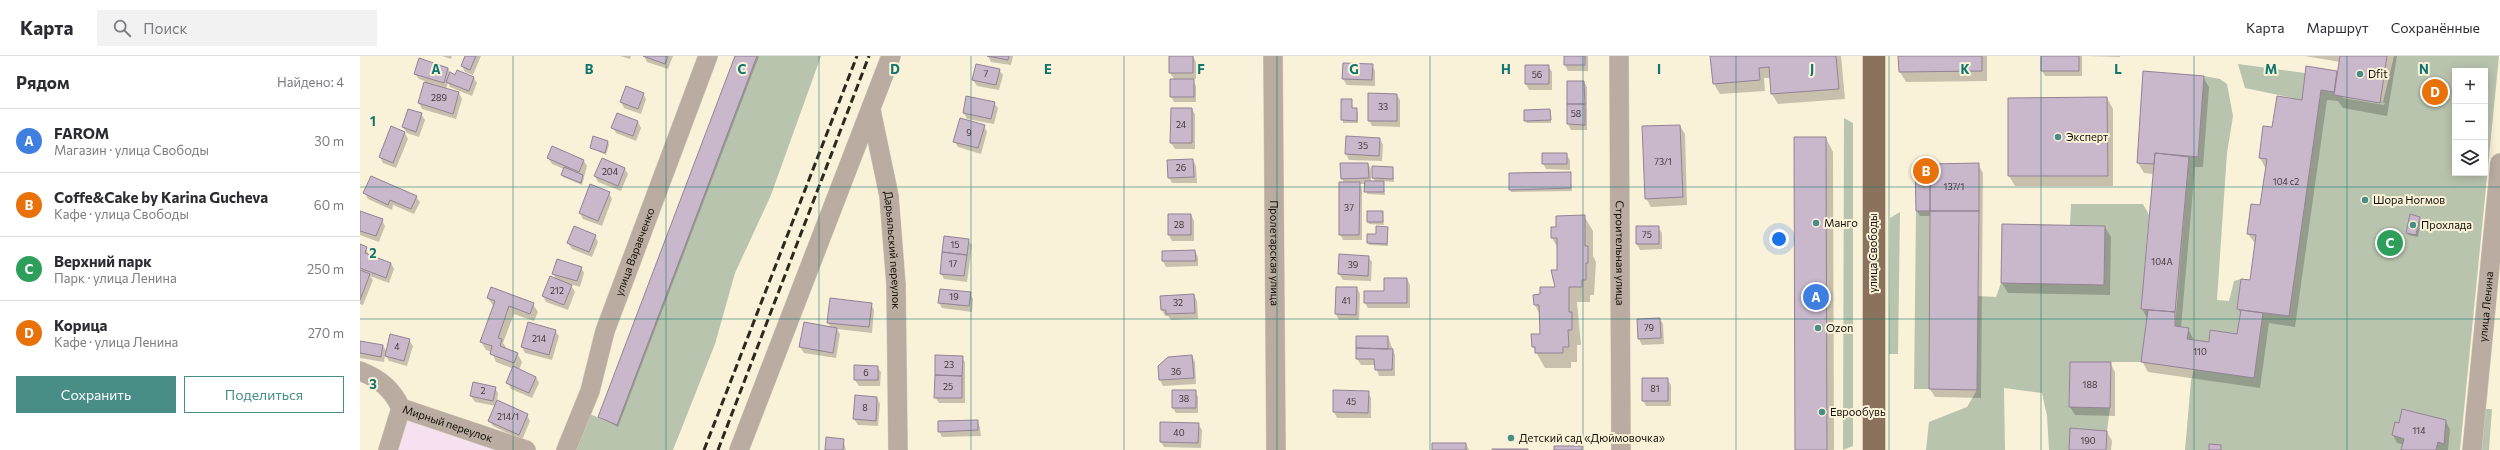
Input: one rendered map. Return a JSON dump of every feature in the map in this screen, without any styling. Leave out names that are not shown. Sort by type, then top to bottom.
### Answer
[{"type":"main road","name":"улица Свободы","points":[[1874,56],[1874,450]]},
{"type":"street","name":"улица Варавченко","points":[[566,450],[590,391],[605,331],[708,56]]},
{"type":"street","points":[[739,450],[891,56]]},
{"type":"street","name":"Пролетарская улица","points":[[1273,56],[1276,450]]},
{"type":"street","name":"Строительная улица","points":[[1619,56],[1621,450]]},
{"type":"street","name":"Дарьяльский переулок","points":[[871,110],[889,196],[896,285],[898,450]]},
{"type":"street","name":"улица Ленина","points":[[2472,450],[2500,163]]},
{"type":"street","name":"Мирный переулок","points":[[360,371],[375,377],[394,392],[401,408],[526,450]]},
{"type":"street","points":[[388,450],[401,408]]},
{"type":"shaded area","points":[[401,408],[526,450],[388,450]]},
{"type":"green space","points":[[757,56],[821,56],[771,195],[735,273],[715,344],[673,450],[566,450],[582,411],[617,425]]},
{"type":"green space","points":[[2394,56],[2499,56],[2488,167],[2488,68],[2452,68],[2452,176],[2487,176],[2460,450],[2185,450],[2191,381],[2194,369],[2254,378],[2263,313],[2289,316],[2321,90],[2334,92],[2334,95],[2383,102]]},
{"type":"green space","points":[[2238,64],[2305,73],[2302,100],[2245,88]]},
{"type":"green space","points":[[2204,76],[2220,79],[2227,84],[2233,116],[2227,153],[2217,300],[2229,301],[2234,281],[2241,279],[2237,308],[2241,310],[2237,334],[2210,330],[2209,342],[2187,339],[2188,328],[2175,326],[2189,157],[2198,157]]},
{"type":"green space","points":[[1844,118],[1853,123],[1853,446],[1843,450]]},
{"type":"green space","points":[[2071,204],[2143,204],[2149,215],[2141,309],[2148,310],[2141,362],[2070,362],[2069,407],[2110,408],[2107,431],[2071,428],[2069,450],[2049,450],[2047,416],[2042,393],[2004,388],[2005,450],[1926,450],[1929,422],[1967,407],[1977,390],[1978,296],[1996,297],[2001,283],[2104,285],[2105,226],[2070,225]]},
{"type":"green space","points":[[1916,211],[1930,211],[1929,389],[1914,389]]},
{"type":"green space","points":[[1900,212],[1898,354],[1889,354],[1890,218]]},
{"type":"green space","points":[[2483,409],[2492,409],[2489,450],[2479,450]]},
{"type":"building","points":[[465,56],[476,56],[470,70],[461,66]]},
{"type":"building","points":[[643,56],[668,56],[665,64]]},
{"type":"building","points":[[735,56],[757,56],[617,425],[598,417]]},
{"type":"building","points":[[987,56],[1009,56],[1008,60]]},
{"type":"building","points":[[1169,56],[1193,56],[1193,73],[1169,73]]},
{"type":"building","points":[[1564,56],[1585,56],[1585,65],[1564,65]]},
{"type":"building","points":[[1710,56],[1836,56],[1839,89],[1771,94],[1769,67],[1759,68],[1760,80],[1713,84]]},
{"type":"building","points":[[1898,56],[1982,56],[1982,71],[1899,72]]},
{"type":"building","points":[[2041,56],[2079,56],[2079,71],[2041,71]]},
{"type":"building","points":[[2340,56],[2387,56],[2380,103],[2334,95]]},
{"type":"building","points":[[419,58],[448,68],[444,83],[414,74]]},
{"type":"building","points":[[1343,63],[1373,64],[1372,80],[1342,79]]},
{"type":"building","points":[[976,64],[1000,69],[996,85],[972,80]]},
{"type":"building","points":[[1525,65],[1549,65],[1549,84],[1525,84]]},
{"type":"building","points":[[2306,66],[2337,71],[2334,92],[2321,90],[2289,316],[2237,309],[2241,279],[2250,280],[2256,235],[2247,234],[2251,204],[2260,205],[2267,159],[2259,158],[2263,126],[2272,127],[2277,96],[2302,100]]},
{"type":"building","points":[[457,70],[474,77],[469,91],[446,82],[450,72],[455,75]]},
{"type":"building","points":[[2143,71],[2204,76],[2198,157],[2155,153],[2154,164],[2137,163]]},
{"type":"building","points":[[1170,79],[1194,79],[1194,97],[1170,97]]},
{"type":"building","points":[[1567,81],[1584,81],[1585,104],[1567,104]]},
{"type":"building","points":[[424,82],[459,92],[453,114],[418,103]]},
{"type":"building","points":[[626,86],[644,93],[638,109],[620,102]]},
{"type":"building","points":[[2433,89],[2438,90],[2437,95],[2432,94]]},
{"type":"building","points":[[1368,93],[1397,94],[1397,121],[1368,121]]},
{"type":"building","points":[[966,96],[995,102],[991,119],[963,113]]},
{"type":"building","name":"Эксперт","points":[[2107,97],[2108,176],[2008,176],[2008,98]]},
{"type":"building","points":[[1341,99],[1352,99],[1352,108],[1357,108],[1357,121],[1341,120]]},
{"type":"building","points":[[1567,104],[1585,104],[1585,125],[1567,124]]},
{"type":"building","points":[[1171,108],[1192,108],[1192,143],[1170,143]]},
{"type":"building","points":[[408,109],[422,113],[416,132],[402,127]]},
{"type":"building","points":[[1550,109],[1551,120],[1524,121],[1524,110]]},
{"type":"building","points":[[617,113],[638,121],[633,136],[611,128]]},
{"type":"building","points":[[960,118],[985,125],[978,148],[953,142]]},
{"type":"building","points":[[1680,125],[1683,197],[1645,199],[1642,126]]},
{"type":"building","points":[[391,126],[405,132],[393,163],[379,157]]},
{"type":"building","points":[[593,136],[608,141],[605,153],[590,148]]},
{"type":"building","points":[[1346,136],[1380,138],[1379,156],[1345,154]]},
{"type":"building","points":[[1794,137],[1826,137],[1827,450],[1795,450]]},
{"type":"building","points":[[552,146],[584,160],[579,172],[547,158]]},
{"type":"building","points":[[1542,153],[1567,153],[1567,164],[1542,164]]},
{"type":"building","points":[[2155,153],[2189,157],[2175,312],[2141,309]]},
{"type":"building","points":[[602,158],[625,168],[618,186],[594,176]]},
{"type":"building","points":[[1193,159],[1194,177],[1168,178],[1167,160]]},
{"type":"building","points":[[1340,163],[1368,163],[1369,178],[1341,179]]},
{"type":"building","points":[[1979,163],[1979,211],[1930,211],[1930,164]]},
{"type":"building","points":[[1915,164],[1930,164],[1930,211],[1916,211]]},
{"type":"building","points":[[1372,166],[1393,167],[1393,179],[1372,178]]},
{"type":"building","points":[[564,167],[583,175],[581,183],[561,175]]},
{"type":"building","points":[[1571,172],[1571,188],[1509,190],[1509,173]]},
{"type":"building","points":[[371,176],[417,196],[411,209],[390,200],[388,205],[363,193]]},
{"type":"building","points":[[1365,181],[1384,181],[1384,192],[1364,192]]},
{"type":"building","points":[[1339,182],[1360,182],[1359,235],[1339,235]]},
{"type":"building","points":[[590,184],[610,192],[598,221],[579,213]]},
{"type":"building","points":[[360,211],[383,219],[376,236],[360,231]]},
{"type":"building","points":[[1367,211],[1383,211],[1383,222],[1367,222]]},
{"type":"building","points":[[1930,211],[1979,211],[1977,390],[1929,389]]},
{"type":"building","points":[[1168,214],[1191,214],[1191,235],[1168,235]]},
{"type":"building","name":"Прохлада","points":[[2410,214],[2420,217],[2416,235],[2406,233]]},
{"type":"building","points":[[1585,215],[1585,246],[1588,246],[1586,280],[1582,280],[1582,287],[1569,287],[1569,312],[1572,312],[1572,330],[1568,330],[1569,347],[1563,347],[1563,353],[1535,353],[1535,347],[1532,347],[1531,334],[1540,334],[1539,305],[1534,305],[1533,295],[1540,294],[1540,287],[1555,287],[1551,270],[1557,270],[1557,238],[1551,238],[1551,227],[1556,227],[1556,216]]},
{"type":"building","points":[[2002,224],[2105,226],[2104,285],[2001,283]]},
{"type":"building","points":[[574,226],[596,235],[589,252],[567,243]]},
{"type":"building","points":[[1376,226],[1388,227],[1387,244],[1367,243],[1367,234],[1376,234]]},
{"type":"building","points":[[1636,226],[1659,226],[1659,244],[1636,244]]},
{"type":"building","points":[[944,236],[969,239],[967,255],[942,252]]},
{"type":"building","points":[[360,244],[367,247],[365,253],[391,263],[386,278],[360,268]]},
{"type":"building","points":[[1195,250],[1196,261],[1162,261],[1162,251]]},
{"type":"building","points":[[942,252],[967,255],[964,276],[940,274]]},
{"type":"building","points":[[1339,254],[1369,256],[1368,276],[1338,274]]},
{"type":"building","points":[[557,259],[582,267],[577,281],[552,274]]},
{"type":"building","points":[[360,270],[370,274],[360,300]]},
{"type":"building","points":[[550,276],[572,285],[564,305],[542,296]]},
{"type":"building","points":[[1384,278],[1407,278],[1407,303],[1364,303],[1364,291],[1384,291]]},
{"type":"building","points":[[491,287],[534,303],[530,314],[509,306],[498,338],[502,339],[500,346],[518,353],[514,363],[490,354],[492,346],[480,342],[495,301],[487,298]]},
{"type":"building","points":[[1336,287],[1357,287],[1356,315],[1335,314]]},
{"type":"building","points":[[940,289],[971,292],[969,306],[938,303]]},
{"type":"building","points":[[1194,294],[1195,313],[1166,314],[1166,310],[1161,310],[1160,296]]},
{"type":"building","points":[[830,298],[872,303],[869,327],[827,323]]},
{"type":"building","points":[[2148,310],[2175,312],[2175,326],[2189,328],[2187,339],[2209,342],[2210,330],[2237,334],[2241,310],[2263,313],[2254,378],[2141,362]]},
{"type":"building","points":[[1660,318],[1661,338],[1638,339],[1637,319]]},
{"type":"building","points":[[528,322],[556,330],[549,355],[521,347]]},
{"type":"building","points":[[804,322],[837,328],[833,353],[799,347]]},
{"type":"building","points":[[390,334],[410,339],[404,361],[385,356]]},
{"type":"building","points":[[1356,336],[1388,336],[1388,349],[1356,348]]},
{"type":"building","points":[[360,341],[383,345],[381,357],[360,353]]},
{"type":"building","points":[[1356,348],[1393,349],[1392,370],[1375,370],[1374,359],[1356,359]]},
{"type":"building","points":[[935,355],[963,356],[962,376],[935,375]]},
{"type":"building","points":[[1192,355],[1194,378],[1159,380],[1158,366],[1168,357]]},
{"type":"building","points":[[2070,362],[2111,362],[2110,408],[2069,407]]},
{"type":"building","points":[[854,365],[878,366],[878,380],[854,380]]},
{"type":"building","points":[[513,366],[536,377],[529,393],[506,383]]},
{"type":"building","points":[[935,375],[962,376],[962,398],[934,398]]},
{"type":"building","points":[[1642,378],[1668,378],[1668,401],[1642,401]]},
{"type":"building","points":[[473,382],[496,387],[493,401],[470,396]]},
{"type":"building","points":[[1172,390],[1196,390],[1196,408],[1172,408]]},
{"type":"building","points":[[1333,390],[1369,391],[1368,413],[1333,412]]},
{"type":"building","points":[[855,395],[877,397],[876,421],[853,419]]},
{"type":"building","points":[[497,400],[528,414],[519,435],[488,421]]},
{"type":"building","points":[[2402,409],[2446,420],[2444,444],[2438,442],[2436,450],[2401,450],[2404,439],[2392,435],[2395,422],[2399,423]]},
{"type":"building","points":[[978,420],[978,430],[938,432],[938,421]]},
{"type":"building","points":[[1160,422],[1199,423],[1198,443],[1160,442]]},
{"type":"building","points":[[2070,428],[2107,431],[2106,450],[2069,450]]},
{"type":"building","points":[[826,437],[844,439],[843,450],[825,450]]},
{"type":"building","points":[[1432,443],[1466,443],[1466,450],[1432,450]]},
{"type":"building","points":[[2209,444],[2221,445],[2221,450],[2209,450]]},
{"type":"building","points":[[1554,446],[1582,446],[1582,450],[1554,450]]},
{"type":"building","points":[[1528,449],[1528,450],[1492,450]]},
{"type":"railway","points":[[704,450],[857,56]]},
{"type":"railway","points":[[718,450],[869,56]]},
{"type":"place","name":"Dfit","points":[[2360,74]]},
{"type":"place","name":"Корица","points":[[2435,92]]},
{"type":"place","name":"Эксперт","points":[[2058,137]]},
{"type":"place","name":"Coffe&Cake by Karina Gucheva","points":[[1926,171]]},
{"type":"place","name":"Шора Ногмов","points":[[2365,200]]},
{"type":"place","name":"Манго","points":[[1816,223]]},
{"type":"place","name":"Прохлада","points":[[2413,225]]},
{"type":"place","name":"Верхний парк","points":[[2390,243]]},
{"type":"place","name":"FAROM","points":[[1816,297]]},
{"type":"place","name":"Ozon","points":[[1818,328]]},
{"type":"place","name":"Еврообувь","points":[[1822,412]]},
{"type":"place","name":"Детский сад «Дюймовочка»","points":[[1511,438]]}]
